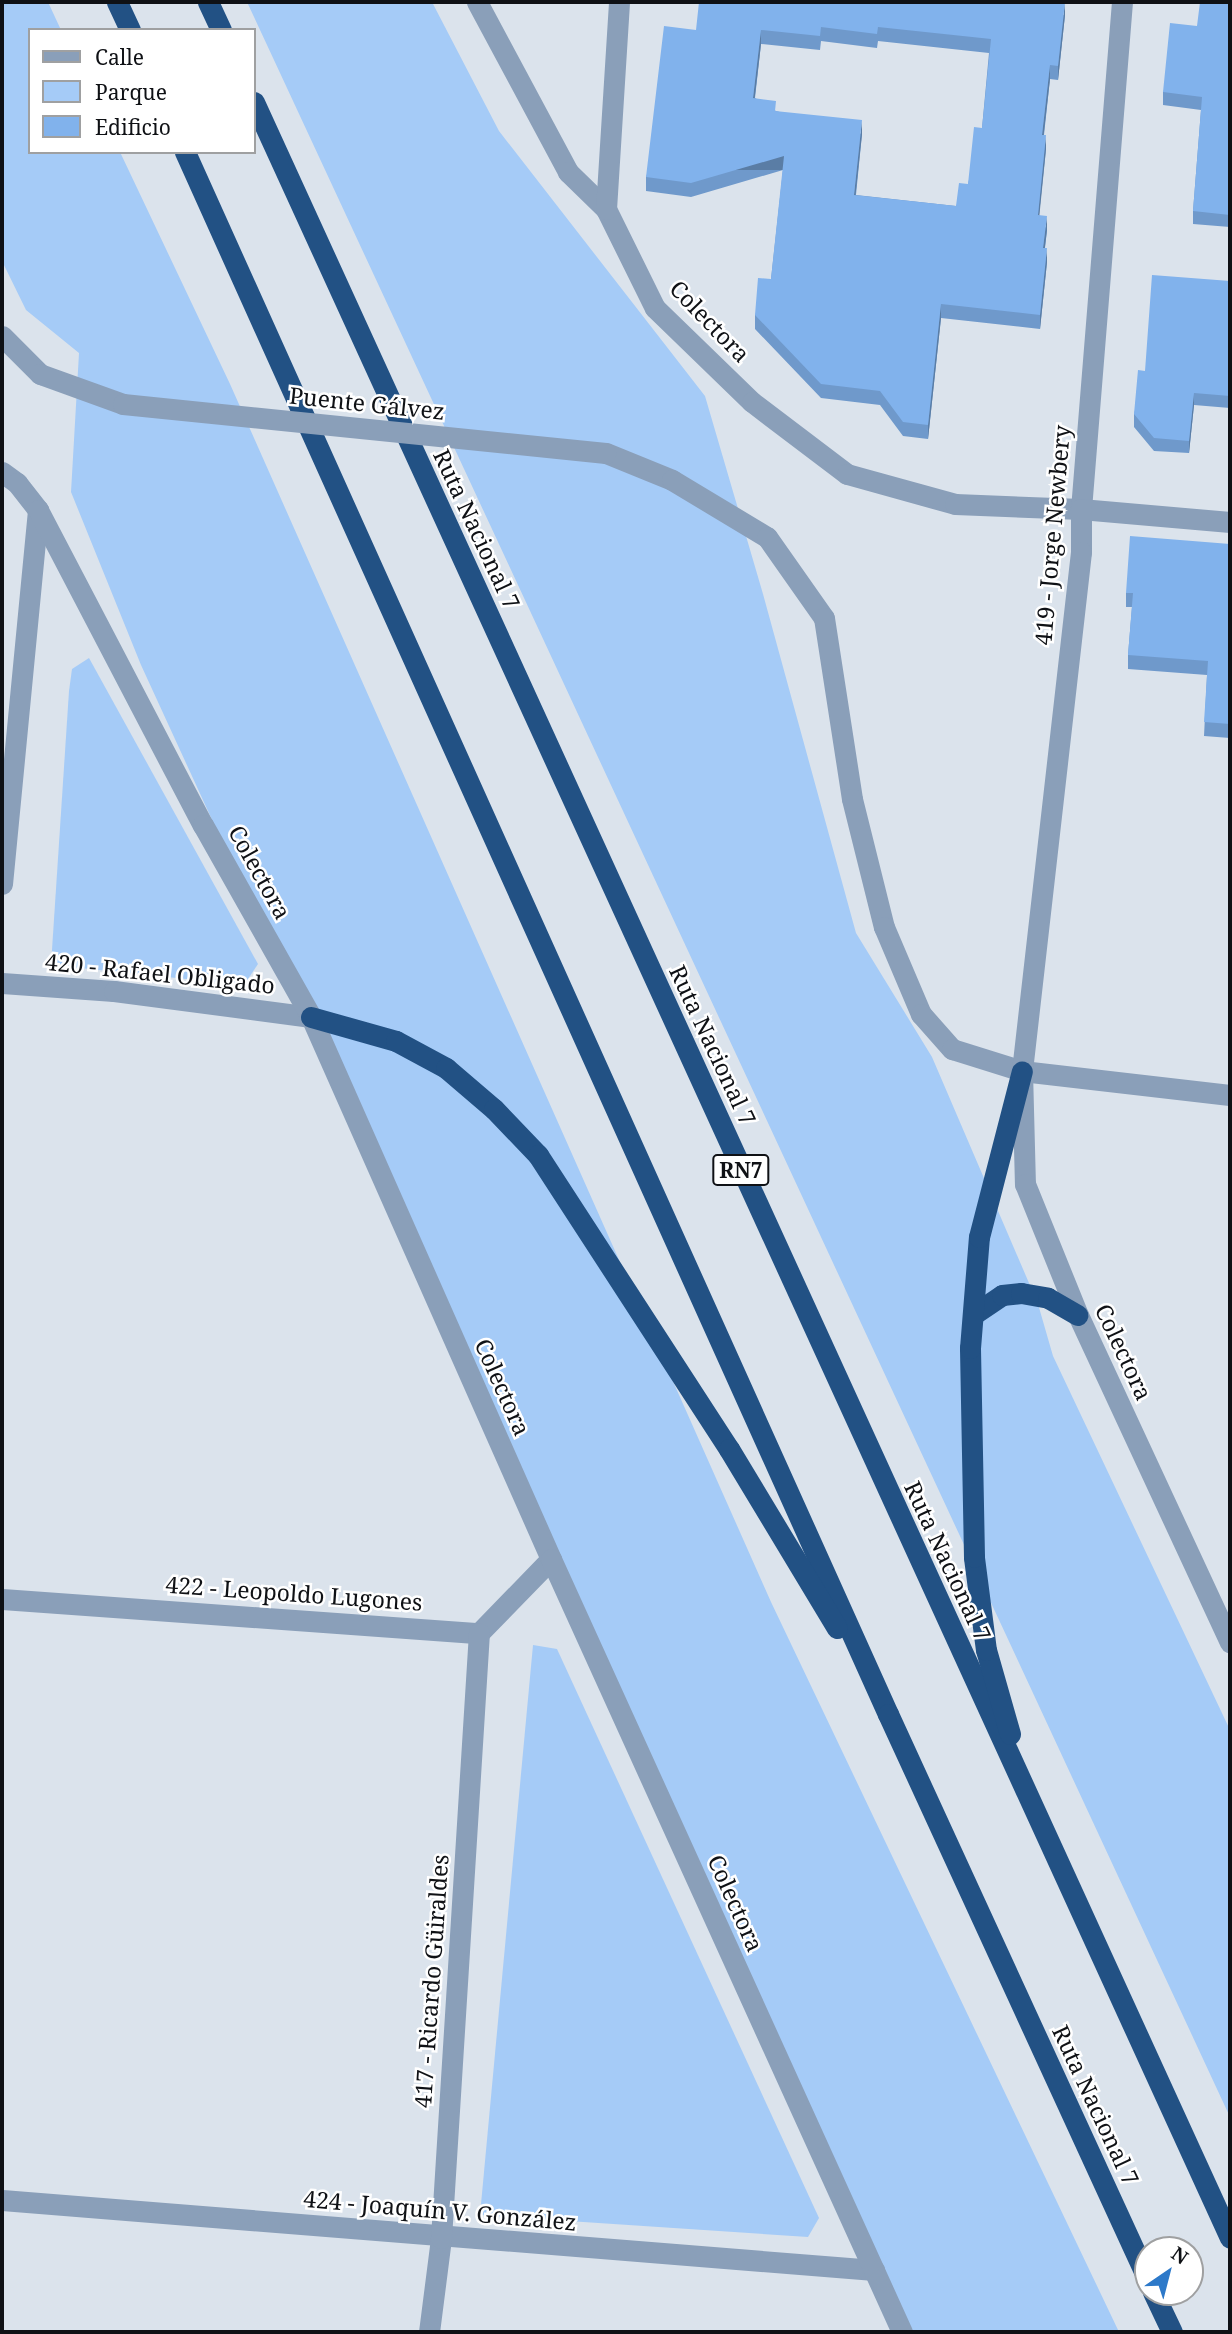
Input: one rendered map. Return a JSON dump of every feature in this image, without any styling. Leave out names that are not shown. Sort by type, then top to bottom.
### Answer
[{"type":"highway","points":[[117,2],[129,28]]},
{"type":"highway","points":[[208,2],[220,28]]},
{"type":"highway","name":"Ruta Nacional 7","points":[[256,106],[1230,2238]]},
{"type":"highway","name":"Ruta Nacional 7","points":[[186,154],[888,1714],[1134,2250]]},
{"type":"highway","points":[[312,1017],[396,1041],[446,1068],[494,1109],[538,1155],[729,1449],[888,1714]]},
{"type":"highway","points":[[1022,1071],[979,1237],[970,1374],[974,1558],[986,1650],[1030,1804]]},
{"type":"highway","points":[[974,1314],[1002,1295],[1021,1293],[1048,1297],[1078,1315]]},
{"type":"highway","points":[[1160,2306],[1172,2332]]},
{"type":"street","name":"Colectora","points":[[477,2],[568,172],[606,209],[655,308],[752,402],[847,474],[956,505],[1081,509],[1230,522]]},
{"type":"street","points":[[606,209],[619,2]]},
{"type":"street","name":"419 - Jorge Newbery","points":[[1022,1071],[1079,565],[1081,509],[1122,2]]},
{"type":"street","name":"Puente Gálvez","points":[[2,336],[40,374],[123,404],[606,453],[672,480],[767,537],[824,618],[852,799],[884,927],[921,1014],[952,1049],[1022,1071]]},
{"type":"street","name":"Colectora","points":[[10,477],[38,510],[203,824],[312,1017],[551,1559],[902,2332]]},
{"type":"street","points":[[2,884],[38,510]]},
{"type":"street","name":"420 - Rafael Obligado","points":[[2,983],[114,991],[312,1017]]},
{"type":"street","name":"Colectora","points":[[1022,1071],[1025,1184],[1078,1315],[1230,1642]]},
{"type":"street","points":[[1022,1071],[1230,1095]]},
{"type":"street","points":[[479,1633],[551,1559]]},
{"type":"street","name":"422 - Leopoldo Lugones","points":[[2,1599],[479,1633]]},
{"type":"street","name":"417 - Ricardo Güiraldes","points":[[429,2332],[441,2238],[479,1633]]},
{"type":"street","name":"424 - Joaquín V. González","points":[[2,2200],[441,2238],[874,2270]]},
{"type":"green space","points":[[2,2],[48,2],[60,28],[28,28],[28,154],[121,154],[230,384],[771,1602],[1119,2332],[906,2332],[141,665],[71,492],[79,353],[26,310],[2,261]]},
{"type":"green space","points":[[247,2],[432,2],[499,131],[705,396],[763,594],[856,933],[932,1057],[1038,1304],[1053,1356],[1230,1730],[1230,2117]]},
{"type":"green space","points":[[89,658],[258,964],[244,985],[51,965],[69,691],[72,669]]},
{"type":"green space","points":[[533,1645],[557,1649],[819,2218],[808,2237],[480,2215]]},
{"type":"building","points":[[699,2],[1065,2],[1058,66],[1050,65],[1042,135],[1046,135],[1038,215],[1047,216],[1043,248],[1047,248],[1040,315],[941,304],[928,425],[903,422],[880,391],[821,384],[755,315],[758,278],[771,279],[784,156],[691,183],[646,177],[664,26],[696,30]],"holes":[[[821,27],[877,34],[878,27],[991,39],[982,128],[974,127],[968,184],[959,183],[956,206],[854,195],[862,120],[775,111],[776,101],[753,98],[761,30],[820,36]]]},
{"type":"building","points":[[1200,2],[1230,2],[1230,215],[1193,211],[1202,97],[1163,92],[1170,23],[1197,26]]},
{"type":"building","points":[[1152,275],[1230,281],[1230,396],[1194,393],[1189,441],[1154,438],[1134,414],[1138,370],[1145,371]]},
{"type":"building","points":[[1130,536],[1230,544],[1230,724],[1204,722],[1208,661],[1128,655],[1133,593],[1126,593]]}]
